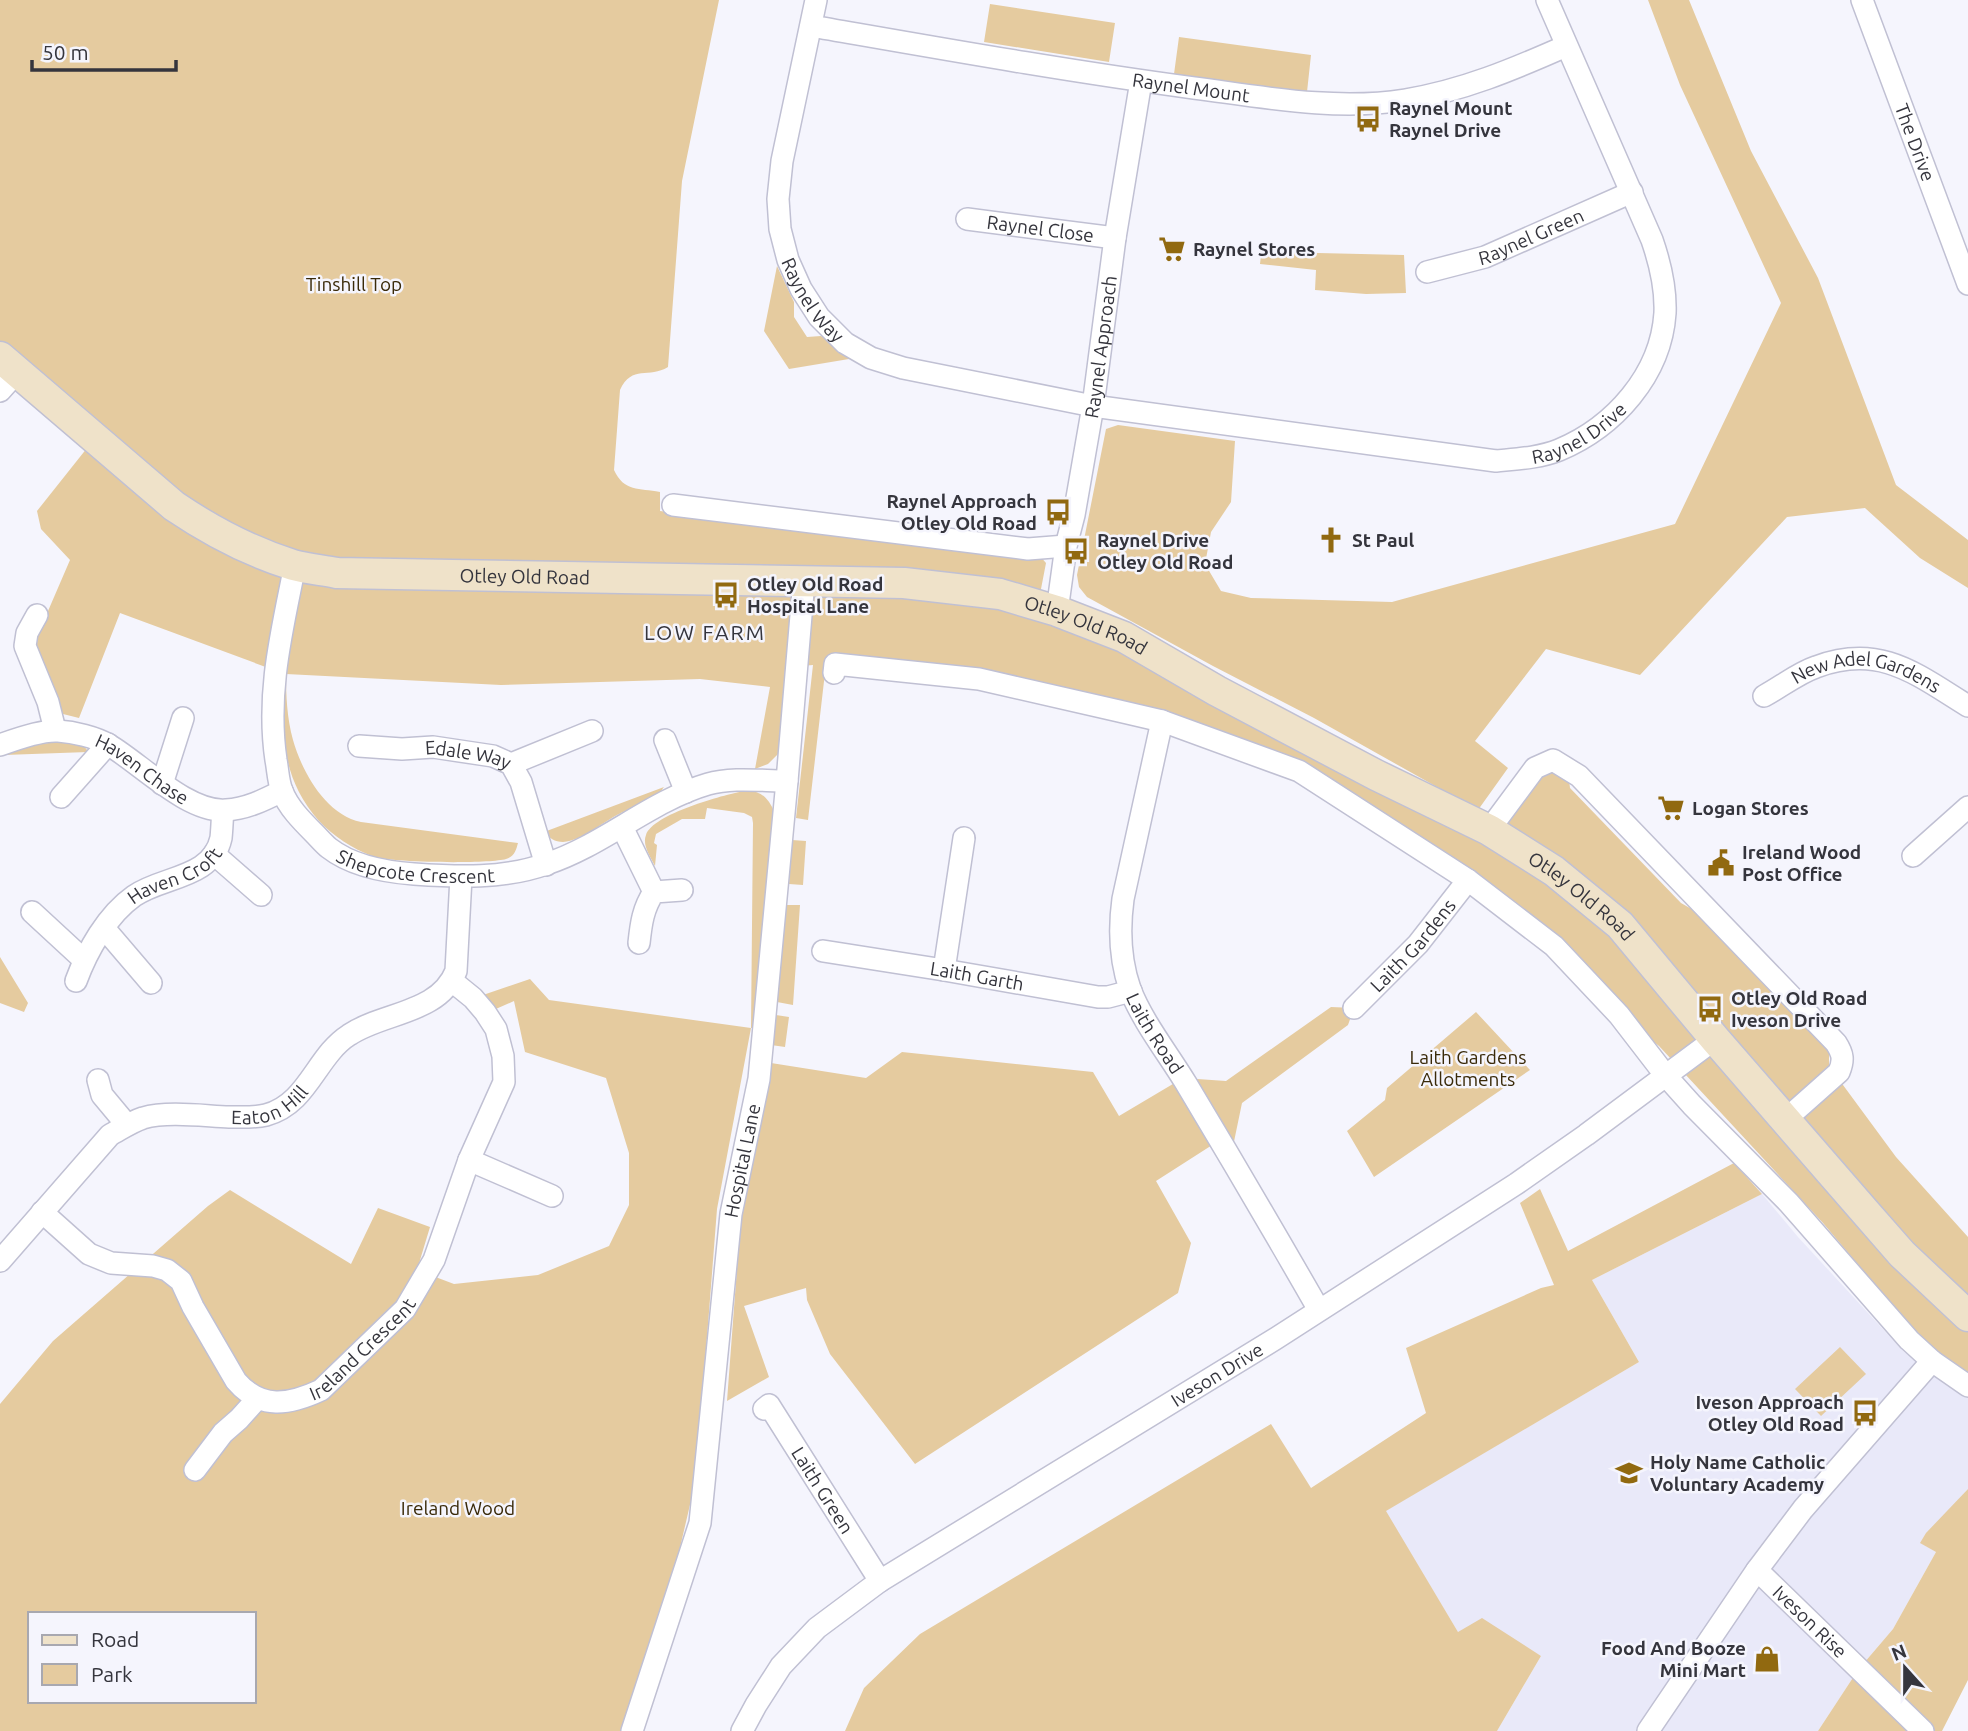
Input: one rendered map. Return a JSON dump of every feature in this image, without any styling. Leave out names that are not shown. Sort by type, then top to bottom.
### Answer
[{"type":"street","name":"Raynel Way","points":[[816,0],[782,161],[778,199],[780,229],[788,260],[801,289],[819,317],[845,343],[871,358],[903,368],[1093,406]]},
{"type":"street","name":"Raynel Drive","points":[[1093,406],[1496,461],[1557,451],[1591,433],[1626,404],[1646,375],[1659,346],[1665,314],[1663,282],[1652,240],[1546,0]]},
{"type":"street","name":"The Drive","points":[[1862,0],[1968,284]]},
{"type":"street","name":"Raynel Mount","points":[[811,26],[1140,81],[1298,102],[1359,104],[1404,100],[1456,90],[1566,46]]},
{"type":"street","name":"Raynel Approach","points":[[1056,611],[1093,406],[1115,238],[1140,81]]},
{"type":"street","name":"Raynel Green","points":[[1427,272],[1485,257],[1632,192]]},
{"type":"street","name":"Raynel Close","points":[[967,219],[1115,238]]},
{"type":"street","name":"Otley Old Road","points":[[6,373],[174,506],[206,528],[251,549],[295,565],[337,573],[904,583],[1000,594],[1056,611],[1125,637],[1217,691],[1376,775],[1489,830],[1554,871],[1620,925],[1902,1254],[1968,1316]]},
{"type":"street","points":[[673,506],[1028,549],[1066,546]]},
{"type":"street","name":"Shepcote Crescent","points":[[295,565],[275,667],[272,709],[273,737],[282,791],[304,823],[329,848],[352,861],[393,873],[461,877],[508,873],[546,864],[595,842],[686,792],[709,783],[787,781]]},
{"type":"street","name":"Hospital Lane","points":[[632,1731],[700,1523],[731,1214],[759,1079],[804,580]]},
{"type":"street","points":[[37,615],[27,633],[25,646],[48,702],[55,730]]},
{"type":"street","name":"New Adel Gardens","points":[[1764,696],[1815,667],[1852,658],[1870,658],[1908,669],[1968,706]]},
{"type":"street","points":[[834,673],[835,664],[979,679],[1162,721],[1299,771],[1468,880],[1554,946],[1619,1015],[1666,1076],[1722,1137],[1789,1203],[1909,1339],[1932,1361],[1968,1386]]},
{"type":"street","points":[[162,784],[183,718]]},
{"type":"street","name":"Laith Road","points":[[1162,721],[1122,899],[1121,944],[1126,976],[1139,1007],[1231,1156],[1320,1310]]},
{"type":"street","name":"Haven Chase","points":[[0,745],[21,737],[55,730],[83,735],[108,744],[182,796],[223,811]]},
{"type":"street","points":[[511,764],[592,731]]},
{"type":"street","points":[[665,740],[686,792]]},
{"type":"street","points":[[61,797],[108,744]]},
{"type":"street","name":"Edale Way","points":[[359,746],[402,749],[433,747],[493,756],[511,764],[521,782],[546,864]]},
{"type":"street","points":[[1489,830],[1535,768],[1553,760],[1579,776],[1842,1052],[1843,1062],[1839,1072],[1786,1119]]},
{"type":"street","points":[[223,811],[242,808],[282,791]]},
{"type":"street","points":[[1913,856],[1968,807]]},
{"type":"street","name":"Haven Croft","points":[[76,981],[84,960],[104,928],[134,896],[189,874],[200,868],[214,854],[220,839],[223,811]]},
{"type":"street","points":[[622,827],[654,892]]},
{"type":"street","points":[[944,970],[964,838]]},
{"type":"street","points":[[214,854],[261,895]]},
{"type":"street","points":[[452,981],[456,971],[461,877]]},
{"type":"street","name":"Laith Gardens","points":[[1354,1007],[1418,944],[1468,880]]},
{"type":"street","points":[[654,892],[682,890]]},
{"type":"street","points":[[639,943],[642,917],[654,892]]},
{"type":"street","points":[[32,912],[84,960]]},
{"type":"street","points":[[104,928],[151,982]]},
{"type":"street","name":"Laith Garth","points":[[823,951],[1098,997],[1131,991]]},
{"type":"street","name":"Eaton Hill","points":[[0,1261],[110,1135],[144,1118],[161,1115],[254,1117],[281,1109],[303,1090],[335,1045],[351,1033],[434,998],[452,981]]},
{"type":"street","name":"Ireland Crescent","points":[[257,1399],[288,1402],[321,1390],[405,1310],[434,1259],[470,1160],[504,1082],[503,1056],[496,1029],[473,998],[452,981]]},
{"type":"street","name":"Iveson Drive","points":[[742,1731],[781,1666],[817,1628],[880,1581],[1320,1310],[1516,1184],[1715,1039]]},
{"type":"street","points":[[98,1080],[102,1095],[127,1125]]},
{"type":"street","points":[[470,1160],[552,1196]]},
{"type":"street","points":[[42,1212],[89,1254],[111,1263],[153,1266],[167,1270],[181,1281],[236,1381],[257,1399],[223,1433],[195,1470]]},
{"type":"street","points":[[1648,1731],[1757,1570],[1803,1509],[1932,1361]]},
{"type":"street","name":"Laith Green","points":[[764,1409],[769,1405],[880,1581]]},
{"type":"street","name":"Iveson Rise","points":[[1757,1570],[1923,1731]]},
{"type":"shaded area","name":"Holy Name Catholic Voluntary Academy","points":[[1762,1194],[1904,1352],[1968,1395],[1968,1489],[1921,1543],[1936,1552],[1893,1629],[1858,1670],[1818,1731],[1497,1731],[1541,1656],[1458,1632],[1385,1511],[1639,1362],[1592,1280]]},
{"type":"green space","name":"Tinshill Top","points":[[0,0],[719,0],[682,181],[668,367],[635,374],[620,390],[614,470],[622,482],[633,488],[660,492],[660,511],[973,551],[1039,555],[1046,563],[1036,615],[1093,635],[1490,846],[1540,775],[1554,772],[1569,780],[1570,788],[1681,903],[1702,915],[1822,1041],[1829,1053],[1829,1066],[1896,1157],[1968,1237],[1968,1374],[1925,1344],[1823,1223],[1659,1046],[1619,1015],[1554,946],[1299,771],[979,679],[826,664],[808,820],[796,818],[813,665],[789,667],[779,753],[768,764],[755,769],[770,687],[700,679],[501,685],[286,674],[288,715],[297,752],[317,790],[337,811],[361,822],[518,843],[509,858],[496,861],[417,861],[382,858],[358,850],[325,827],[306,804],[296,787],[286,751],[282,673],[120,613],[79,718],[51,711],[25,646],[45,618],[70,560],[41,529],[37,511],[95,438],[17,372],[0,391]]},
{"type":"green space","points":[[1648,0],[1689,0],[1751,151],[1818,278],[1896,485],[1968,540],[1968,588],[1920,558],[1865,508],[1787,517],[1640,675],[1546,649],[1475,741],[1508,768],[1478,810],[1314,718],[1087,597],[1079,587],[1077,575],[1106,429],[1118,425],[1235,441],[1231,502],[1211,532],[1205,564],[1221,591],[1251,598],[1392,602],[1675,524],[1781,303],[1680,85]]},
{"type":"green space","points":[[990,4],[1115,23],[1109,62],[984,42]]},
{"type":"green space","points":[[1179,37],[1311,55],[1307,92],[1174,74]]},
{"type":"green space","points":[[1262,247],[1318,253],[1404,255],[1406,293],[1366,294],[1315,290],[1316,270],[1260,264]]},
{"type":"green space","points":[[777,266],[794,302],[794,317],[807,337],[821,336],[855,358],[789,369],[764,331]]},
{"type":"green space","points":[[58,742],[79,744],[88,752],[4,755],[30,745]]},
{"type":"green space","points":[[664,787],[652,798],[570,841],[560,842],[544,832]]},
{"type":"green space","points":[[744,791],[760,794],[767,799],[775,813],[756,1028],[751,1028],[752,817],[744,813],[707,808],[705,819],[682,819],[656,834],[655,866],[645,843],[651,827],[661,820],[706,801]]},
{"type":"green space","points":[[792,840],[806,841],[803,885],[789,884]]},
{"type":"green space","points":[[786,905],[800,905],[793,1005],[777,1002]]},
{"type":"green space","points":[[0,957],[28,1003],[24,1012],[0,1003]]},
{"type":"green space","name":"Ireland Wood","points":[[530,979],[549,1000],[751,1028],[717,1209],[696,1479],[675,1569],[621,1731],[0,1731],[0,1404],[53,1341],[208,1206],[230,1190],[351,1264],[378,1208],[430,1227],[417,1270],[454,1284],[538,1275],[609,1246],[629,1205],[629,1153],[606,1078],[525,1052],[514,1001],[489,1012],[483,995]]},
{"type":"green space","points":[[1331,1007],[1354,1008],[1348,1025],[1242,1103],[1231,1156],[1220,1140],[1156,1181],[1191,1243],[1178,1293],[915,1464],[830,1354],[807,1300],[806,1288],[744,1306],[769,1377],[727,1401],[741,1215],[771,1063],[866,1078],[902,1052],[1093,1072],[1119,1116],[1183,1078],[1226,1081]]},
{"type":"green space","name":"Laith Gardens Allotments","points":[[1476,1012],[1530,1070],[1374,1177],[1347,1131],[1385,1100],[1387,1088]]},
{"type":"green space","points":[[776,1015],[789,1017],[785,1047],[771,1045]]},
{"type":"green space","points":[[1734,1163],[1762,1194],[1592,1280],[1639,1362],[1386,1511],[1458,1632],[1482,1618],[1541,1656],[1497,1731],[845,1731],[864,1688],[920,1634],[1271,1424],[1311,1488],[1426,1413],[1406,1348],[1541,1288],[1554,1285],[1520,1203],[1540,1189],[1568,1251]]},
{"type":"green space","points":[[1840,1347],[1866,1374],[1821,1416],[1795,1389]]},
{"type":"green space","points":[[1968,1489],[1968,1680],[1942,1731],[1818,1731],[1858,1670],[1893,1629],[1936,1552],[1920,1543],[1926,1533]]},
{"type":"place","name":"Raynel Mount Raynel Drive","points":[[1368,119]]},
{"type":"place","name":"Raynel Stores","points":[[1172,249]]},
{"type":"place","name":"Raynel Approach Otley Old Road","points":[[1058,512]]},
{"type":"place","name":"St Paul","points":[[1331,540]]},
{"type":"place","name":"Raynel Drive Otley Old Road","points":[[1076,551]]},
{"type":"place","name":"Otley Old Road Hospital Lane","points":[[726,595]]},
{"type":"place","name":"Logan Stores","points":[[1671,808]]},
{"type":"place","name":"Ireland Wood Post Office","points":[[1721,863]]},
{"type":"place","name":"Otley Old Road Iveson Drive","points":[[1710,1009]]},
{"type":"place","name":"Iveson Approach Otley Old Road","points":[[1865,1413]]},
{"type":"place","name":"Holy Name Catholic Voluntary Academy","points":[[1629,1473]]},
{"type":"place","name":"Food And Booze Mini Mart","points":[[1767,1659]]},
{"type":"district","name":"LOW FARM","points":[[705,632]]}]
